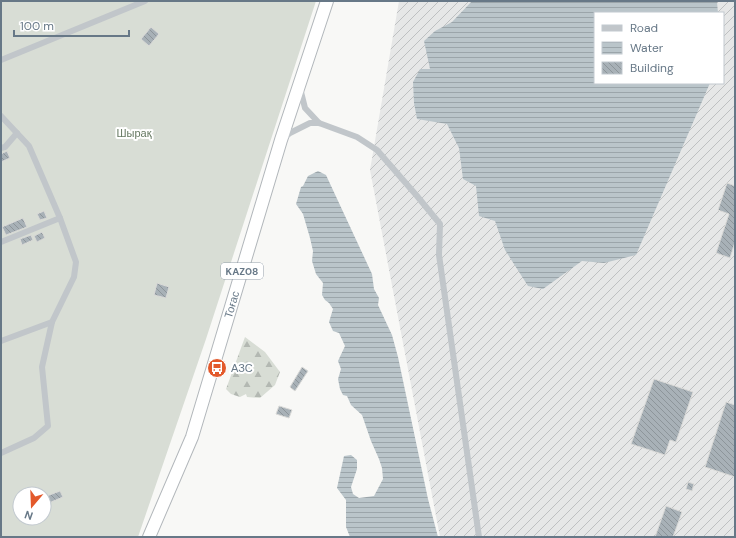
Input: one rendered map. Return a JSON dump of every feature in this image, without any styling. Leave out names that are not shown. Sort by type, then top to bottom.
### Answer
[{"type":"highway","name":"Тоғас","points":[[149,537],[192,437],[280,140],[327,1]]},
{"type":"street","points":[[1,60],[146,1]]},
{"type":"street","points":[[299,85],[305,108],[319,123]]},
{"type":"street","points":[[1,116],[29,146],[60,218],[76,262],[74,277],[52,322],[42,366],[48,426],[34,438],[1,453]]},
{"type":"street","points":[[280,140],[310,123],[319,123],[357,137],[377,150],[440,224],[439,255],[478,537]]},
{"type":"street","points":[[1,148],[5,147],[18,133]]},
{"type":"street","points":[[1,242],[60,218]]},
{"type":"street","points":[[1,341],[52,322]]},
{"type":"shaded area","points":[[399,1],[735,1],[735,537],[440,537],[370,170]]},
{"type":"green space","name":"Шырақ","points":[[1,1],[316,1],[206,339],[138,537],[1,537]]},
{"type":"green space","points":[[245,337],[265,352],[280,372],[275,385],[260,398],[247,397],[246,394],[240,397],[231,394],[226,389]]},
{"type":"water","points":[[472,1],[717,2],[718,12],[594,12],[594,84],[710,84],[636,255],[604,263],[582,261],[543,289],[528,286],[505,250],[495,221],[479,216],[476,186],[463,179],[459,148],[447,124],[417,119],[414,103],[413,82],[420,69],[430,69],[424,41],[435,31],[452,22]]},
{"type":"water","points":[[318,171],[326,175],[372,274],[374,289],[379,298],[378,305],[392,335],[428,499],[438,537],[350,537],[346,527],[346,500],[337,488],[344,456],[351,455],[357,460],[357,469],[351,487],[353,494],[359,498],[374,496],[383,479],[382,468],[362,415],[351,405],[347,396],[343,395],[340,389],[338,379],[341,369],[338,361],[345,346],[339,333],[333,331],[329,322],[333,309],[322,295],[323,283],[316,274],[312,261],[313,251],[310,238],[303,214],[296,204],[301,187],[308,176]]},
{"type":"building","points":[[151,27],[159,34],[149,46],[141,39]]},
{"type":"building","points":[[7,151],[10,158],[1,162],[1,154]]},
{"type":"building","points":[[727,183],[735,186],[735,242],[730,258],[716,253],[729,214],[718,210]]},
{"type":"building","points":[[44,211],[47,218],[40,220],[37,214]]},
{"type":"building","points":[[23,218],[27,227],[6,235],[2,227]]},
{"type":"building","points":[[42,232],[45,238],[37,242],[34,236]]},
{"type":"building","points":[[31,235],[33,240],[22,245],[20,239]]},
{"type":"building","points":[[157,283],[169,287],[166,298],[154,295]]},
{"type":"building","points":[[302,367],[308,371],[295,391],[290,387]]},
{"type":"building","points":[[654,379],[693,392],[676,442],[670,440],[665,455],[631,444]]},
{"type":"building","points":[[726,402],[735,405],[735,477],[705,467]]},
{"type":"building","points":[[279,406],[292,410],[289,418],[276,414]]},
{"type":"building","points":[[688,482],[694,484],[692,491],[686,489]]},
{"type":"building","points":[[60,491],[63,497],[52,502],[52,494]]},
{"type":"building","points":[[666,506],[682,512],[673,537],[655,537]]},
{"type":"place","name":"АЗС","points":[[217,368]]}]
